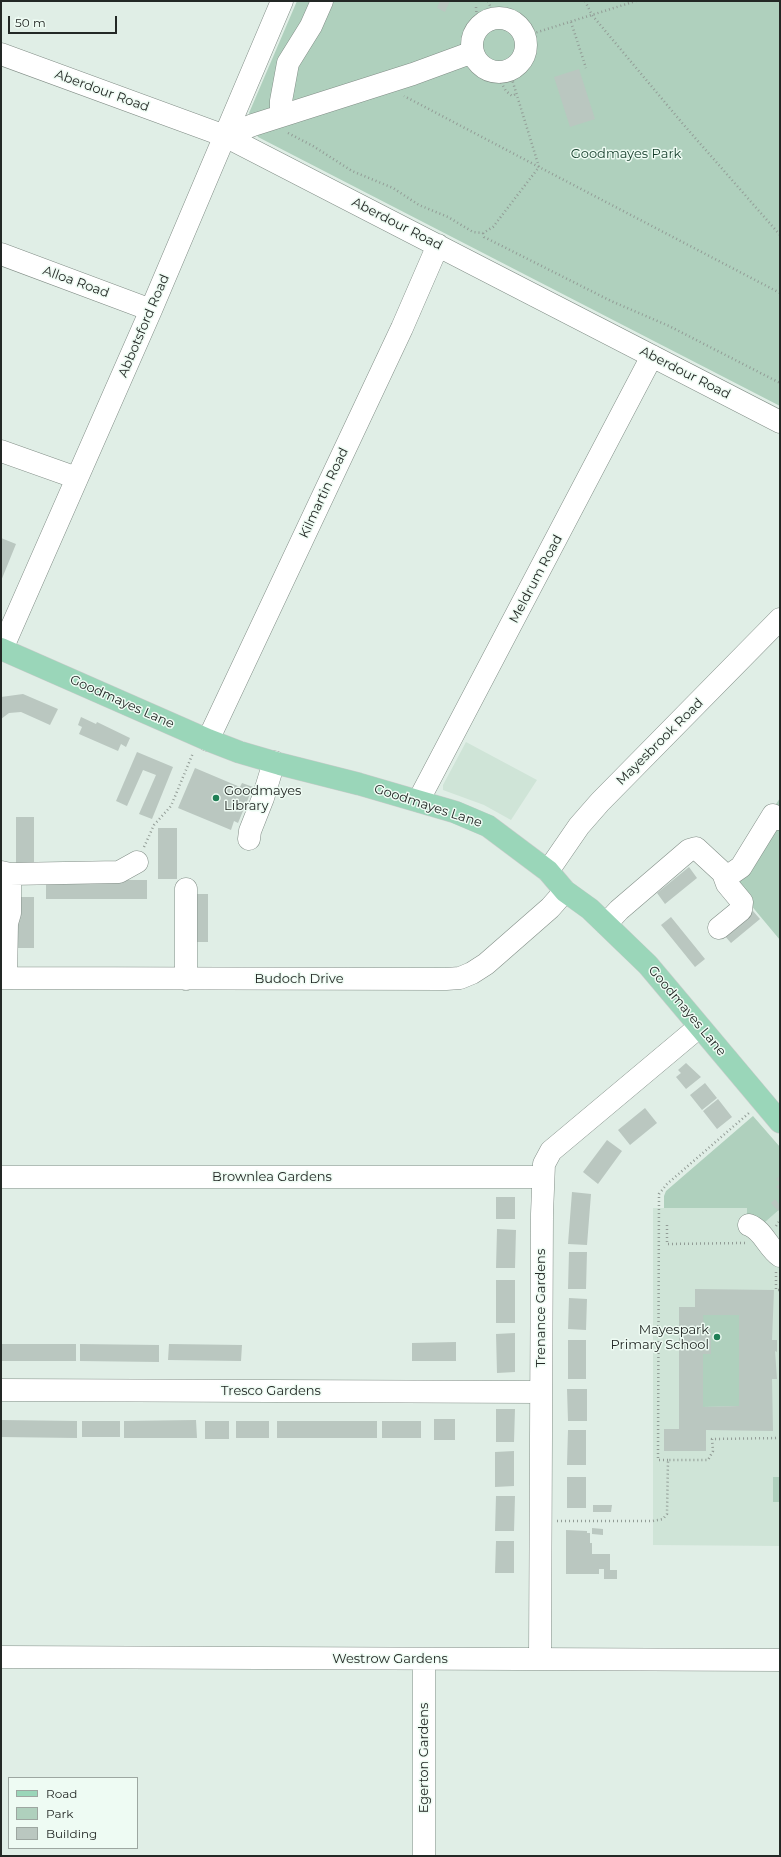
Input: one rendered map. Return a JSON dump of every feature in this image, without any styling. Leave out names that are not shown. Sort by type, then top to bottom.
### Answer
[{"type":"main road","name":"Goodmayes Lane","points":[[2,649],[204,738],[274,762],[420,801],[455,812],[488,826],[548,871],[565,891],[606,924],[648,965],[780,1122]]},
{"type":"street","name":"Abbotsford Road","points":[[2,649],[151,310],[282,1]]},
{"type":"street","points":[[274,118],[288,63],[311,26],[322,1]]},
{"type":"street","points":[[485,13],[507,19],[518,25],[525,36],[526,45],[524,55],[519,64],[503,71],[484,68],[477,61],[473,52],[472,41],[485,13]]},
{"type":"street","points":[[226,136],[274,118],[388,82],[473,52]]},
{"type":"street","name":"Aberdour Road","points":[[1,54],[226,136],[780,422]]},
{"type":"street","name":"Kilmartin Road","points":[[204,738],[402,328],[438,245]]},
{"type":"street","name":"Alloa Road","points":[[1,254],[151,310]]},
{"type":"street","name":"Meldrum Road","points":[[420,801],[423,792],[652,356]]},
{"type":"street","points":[[1,451],[77,478]]},
{"type":"street","name":"Mayesbrook Road","points":[[548,871],[579,826],[600,802],[780,619]]},
{"type":"street","points":[[249,839],[250,831],[263,798],[274,762]]},
{"type":"street","points":[[606,924],[619,910],[689,850],[696,848],[728,876],[741,867],[773,815],[778,820]]},
{"type":"street","points":[[4,978],[7,923],[10,913],[5,873],[119,872],[137,862]]},
{"type":"street","points":[[719,928],[741,910],[742,902],[727,884],[723,873]]},
{"type":"street","points":[[186,889],[186,979]]},
{"type":"street","name":"Budoch Drive","points":[[4,978],[460,978],[472,973],[486,964],[550,908],[565,891]]},
{"type":"street","name":"Trenance Gardens","points":[[540,1659],[542,1177],[544,1164],[551,1151],[699,1026]]},
{"type":"street","name":"Brownlea Gardens","points":[[1,1177],[542,1177]]},
{"type":"street","points":[[747,1234],[755,1228],[774,1252],[778,1263]]},
{"type":"street","name":"Tresco Gardens","points":[[1,1390],[541,1392]]},
{"type":"street","name":"Westrow Gardens","points":[[1,1657],[780,1660]]},
{"type":"street","name":"Egerton Gardens","points":[[424,1659],[424,1856]]},
{"type":"path","points":[[585,1],[592,15],[683,124],[780,235]]},
{"type":"path","points":[[525,36],[636,1]]},
{"type":"path","points":[[571,22],[586,68]]},
{"type":"path","points":[[503,71],[511,76],[540,167]]},
{"type":"path","points":[[503,71],[506,91],[512,96],[516,94]]},
{"type":"path","points":[[388,82],[390,88],[780,293]]},
{"type":"path","points":[[274,118],[277,128],[313,146],[352,171],[393,188],[420,205],[448,217],[473,232],[482,233],[493,227],[540,167]]},
{"type":"path","points":[[482,233],[484,237],[610,301],[669,326],[780,383]]},
{"type":"path","points":[[137,862],[154,825],[171,806],[204,738]]},
{"type":"path","points":[[763,1102],[666,1184],[659,1194],[658,1460],[708,1460],[713,1451],[712,1438],[780,1438]]},
{"type":"path","points":[[667,1225],[667,1244],[747,1234]]},
{"type":"path","points":[[778,1263],[776,1290],[780,1290]]},
{"type":"path","points":[[541,1521],[653,1521],[662,1519],[667,1514],[668,1460]]},
{"type":"shaded area","points":[[466,742],[537,780],[511,820],[484,805],[443,790],[443,785]]},
{"type":"shaded area","name":"Mayespark Primary School","points":[[653,1208],[747,1208],[764,1223],[780,1209],[780,1546],[653,1545]]},
{"type":"green space","name":"Goodmayes Park","points":[[297,1],[780,1],[780,406],[258,137],[249,113]]},
{"type":"green space","points":[[780,798],[780,940],[735,886],[737,864]]},
{"type":"green space","points":[[753,1116],[780,1147],[780,1209],[764,1223],[747,1219],[747,1208],[664,1208],[664,1196],[666,1191]]},
{"type":"green space","points":[[703,1315],[739,1315],[739,1406],[703,1407]]},
{"type":"green space","points":[[773,1477],[780,1477],[780,1502],[773,1502]]},
{"type":"building","points":[[440,1],[450,1],[445,12],[437,8]]},
{"type":"building","points":[[579,69],[595,119],[570,127],[554,77]]},
{"type":"building","points":[[1,538],[16,544],[1,581]]},
{"type":"building","points":[[23,694],[58,709],[50,725],[21,712],[9,713],[1,719],[1,697]]},
{"type":"building","points":[[81,717],[96,724],[97,722],[130,738],[126,747],[121,744],[118,751],[79,734],[82,727],[78,725]]},
{"type":"building","points":[[137,752],[173,767],[152,819],[139,814],[156,775],[143,770],[127,806],[116,801]]},
{"type":"building","name":"Goodmayes Library","points":[[195,768],[240,787],[242,783],[253,787],[238,823],[234,821],[231,830],[178,808]]},
{"type":"building","points":[[16,817],[34,817],[34,868],[16,867]]},
{"type":"building","points":[[158,828],[177,828],[177,879],[158,879]]},
{"type":"building","points":[[689,867],[697,878],[665,904],[657,893]]},
{"type":"building","points":[[46,880],[147,880],[147,899],[46,899]]},
{"type":"building","points":[[196,894],[208,894],[208,942],[196,942]]},
{"type":"building","points":[[17,897],[34,897],[34,948],[16,948]]},
{"type":"building","points":[[753,911],[760,919],[731,943],[724,935]]},
{"type":"building","points":[[671,917],[705,959],[695,967],[661,925]]},
{"type":"building","points":[[686,1063],[701,1077],[686,1089],[676,1077],[681,1073],[678,1070]]},
{"type":"building","points":[[705,1083],[717,1098],[702,1110],[690,1095]]},
{"type":"building","points":[[718,1099],[732,1117],[717,1129],[703,1111]]},
{"type":"building","points":[[645,1108],[657,1123],[630,1145],[618,1130]]},
{"type":"building","points":[[607,1140],[622,1151],[598,1184],[583,1172]]},
{"type":"building","points":[[780,1176],[780,1183],[776,1179]]},
{"type":"building","points":[[780,1183],[780,1191],[776,1187]]},
{"type":"building","points":[[572,1192],[591,1194],[587,1245],[568,1244]]},
{"type":"building","points":[[496,1197],[515,1197],[515,1219],[496,1219]]},
{"type":"building","points":[[775,1199],[780,1205],[780,1209],[778,1211],[771,1203]]},
{"type":"building","points":[[497,1229],[516,1230],[515,1268],[496,1268]]},
{"type":"building","points":[[569,1252],[587,1252],[586,1289],[568,1289]]},
{"type":"building","points":[[496,1280],[515,1280],[515,1323],[496,1323]]},
{"type":"building","points":[[695,1289],[774,1290],[772,1340],[777,1340],[777,1352],[775,1351],[777,1379],[772,1379],[773,1431],[706,1430],[706,1451],[664,1451],[664,1429],[679,1429],[679,1307],[695,1307]],"holes":[[[703,1315],[739,1315],[739,1406],[703,1407],[703,1354],[711,1354],[711,1330],[704,1330]]]},
{"type":"building","points":[[569,1298],[587,1299],[586,1330],[568,1329]]},
{"type":"building","points":[[515,1333],[515,1372],[497,1373],[496,1334]]},
{"type":"building","points":[[568,1340],[586,1340],[586,1379],[568,1379]]},
{"type":"building","points":[[456,1342],[456,1361],[412,1361],[412,1343]]},
{"type":"building","points":[[1,1344],[76,1344],[76,1361],[1,1361]]},
{"type":"building","points":[[80,1344],[159,1345],[159,1362],[80,1361]]},
{"type":"building","points":[[169,1344],[242,1345],[241,1361],[168,1360]]},
{"type":"building","points":[[567,1389],[587,1389],[587,1421],[568,1421]]},
{"type":"building","points":[[496,1409],[515,1409],[514,1442],[496,1442]]},
{"type":"building","points":[[434,1419],[455,1419],[455,1440],[434,1440]]},
{"type":"building","points":[[1,1420],[77,1421],[77,1438],[1,1437]]},
{"type":"building","points":[[196,1420],[197,1438],[124,1438],[124,1421]]},
{"type":"building","points":[[82,1421],[120,1421],[120,1437],[82,1437]]},
{"type":"building","points":[[205,1421],[229,1421],[229,1439],[205,1439]]},
{"type":"building","points":[[236,1421],[269,1421],[269,1438],[236,1438]]},
{"type":"building","points":[[277,1421],[377,1421],[377,1438],[277,1438]]},
{"type":"building","points":[[382,1421],[421,1421],[421,1438],[382,1438]]},
{"type":"building","points":[[568,1430],[586,1430],[586,1465],[567,1465]]},
{"type":"building","points":[[514,1451],[514,1486],[495,1487],[495,1452]]},
{"type":"building","points":[[567,1477],[586,1477],[586,1508],[567,1508]]},
{"type":"building","points":[[496,1496],[515,1496],[514,1531],[495,1531]]},
{"type":"building","points":[[593,1505],[612,1505],[611,1512],[593,1512]]},
{"type":"building","points":[[592,1528],[603,1529],[603,1535],[592,1534]]},
{"type":"building","points":[[566,1530],[587,1531],[587,1533],[590,1533],[592,1554],[610,1554],[610,1570],[617,1570],[617,1579],[604,1579],[604,1569],[599,1569],[599,1574],[566,1574]]},
{"type":"building","points":[[496,1541],[514,1541],[514,1573],[495,1573]]},
{"type":"place","name":"Goodmayes Library","points":[[216,798]]},
{"type":"place","name":"Mayespark Primary School","points":[[717,1337]]}]
